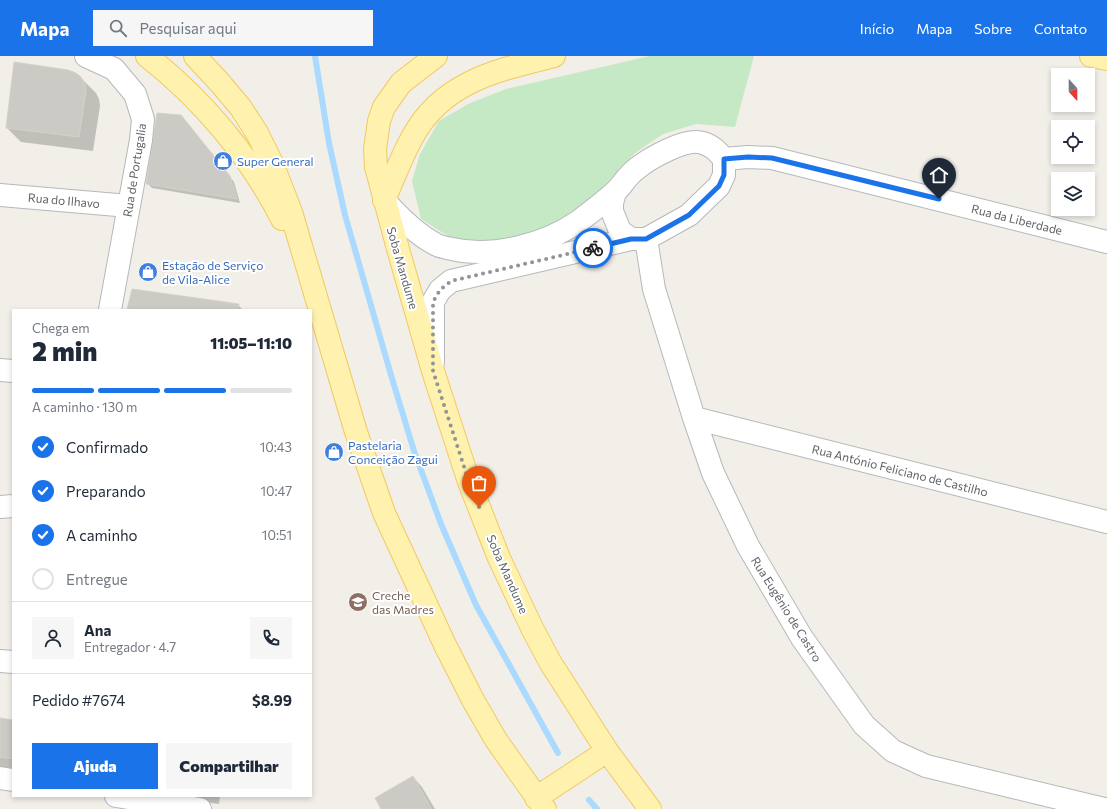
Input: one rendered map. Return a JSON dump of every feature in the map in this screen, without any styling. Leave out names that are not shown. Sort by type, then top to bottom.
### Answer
[{"type":"main road","points":[[147,56],[173,76],[189,92],[215,120],[250,166],[277,210],[308,274]]},
{"type":"main road","points":[[195,56],[241,108],[257,133],[272,163],[291,212],[308,274],[356,432],[384,513],[445,645],[473,700],[496,740],[541,803],[555,785],[607,751]]},
{"type":"main road","name":"Soba Mandume","points":[[436,56],[401,84],[384,107],[379,122],[375,150],[376,167],[384,200],[433,371],[469,482],[499,558],[550,662],[607,751],[650,809]]},
{"type":"main road","points":[[384,200],[412,136],[425,117],[440,101],[456,89],[497,71],[554,56]]},
{"type":"main road","points":[[1091,56],[1107,59]]},
{"type":"street","name":"Rua de Portugalia","points":[[86,56],[114,70],[135,94],[143,119],[141,140],[110,309]]},
{"type":"street","points":[[384,200],[411,227],[438,246],[480,253],[506,250],[553,236],[578,222],[615,192],[634,170],[664,151],[686,143],[702,142],[715,148],[724,159],[724,175],[719,186],[689,215],[638,239],[451,281],[440,290],[433,302],[433,371]]},
{"type":"street","name":"Rua da Liberdade","points":[[724,159],[734,157],[761,157],[787,161],[1107,242]]},
{"type":"street","points":[[615,192],[612,203],[612,211],[620,231],[638,239]]},
{"type":"street","name":"Rua do Ilhavo","points":[[0,195],[129,206]]},
{"type":"street","name":"Rua Eugênio de Castro","points":[[638,239],[694,418],[713,473],[748,546],[802,638],[864,725],[893,751],[926,766],[1104,809]]},
{"type":"street","points":[[0,370],[12,371]]},
{"type":"street","name":"Rua António Feliciano de Castilho","points":[[694,418],[1107,522]]},
{"type":"street","points":[[0,507],[12,506]]},
{"type":"street","points":[[0,661],[12,662]]},
{"type":"street","points":[[0,778],[12,780]]},
{"type":"street","points":[[122,797],[200,809]]},
{"type":"street","points":[[208,809],[209,797]]},
{"type":"green space","points":[[650,56],[754,56],[735,127],[696,124],[663,134],[635,153],[595,195],[553,227],[498,245],[456,241],[421,219],[412,181],[420,154],[439,121],[468,104],[506,89]]},
{"type":"building","points":[[14,62],[68,70],[81,77],[85,84],[86,91],[79,137],[6,128]]},
{"type":"building","points":[[157,113],[181,115],[230,176],[237,199],[146,184]]},
{"type":"building","points":[[132,289],[239,304],[238,309],[127,309]]},
{"type":"building","points":[[0,718],[12,720],[12,759],[0,757]]},
{"type":"building","points":[[413,776],[431,808],[381,809],[375,798]]},
{"type":"waterway","points":[[315,56],[329,143],[345,215],[414,451],[441,524],[476,605],[558,753]]},
{"type":"waterway","points":[[589,800],[597,809]]},
{"type":"way so far","points":[[479,507],[469,482],[433,371],[433,302],[440,290],[451,281],[593,248]]},
{"type":"place","name":"Super General","points":[[223,161]]},
{"type":"place","name":"Estação de Serviço de Vila-Alice","points":[[148,272]]},
{"type":"place","name":"Pastelaria Conceição Zagui","points":[[334,452]]},
{"type":"place","name":"Creche das Madres","points":[[358,602]]},
{"type":"route","points":[[593,248],[631,239],[646,239],[689,215],[719,186],[724,175],[724,159],[734,157],[761,157],[787,161],[939,199]]}]
